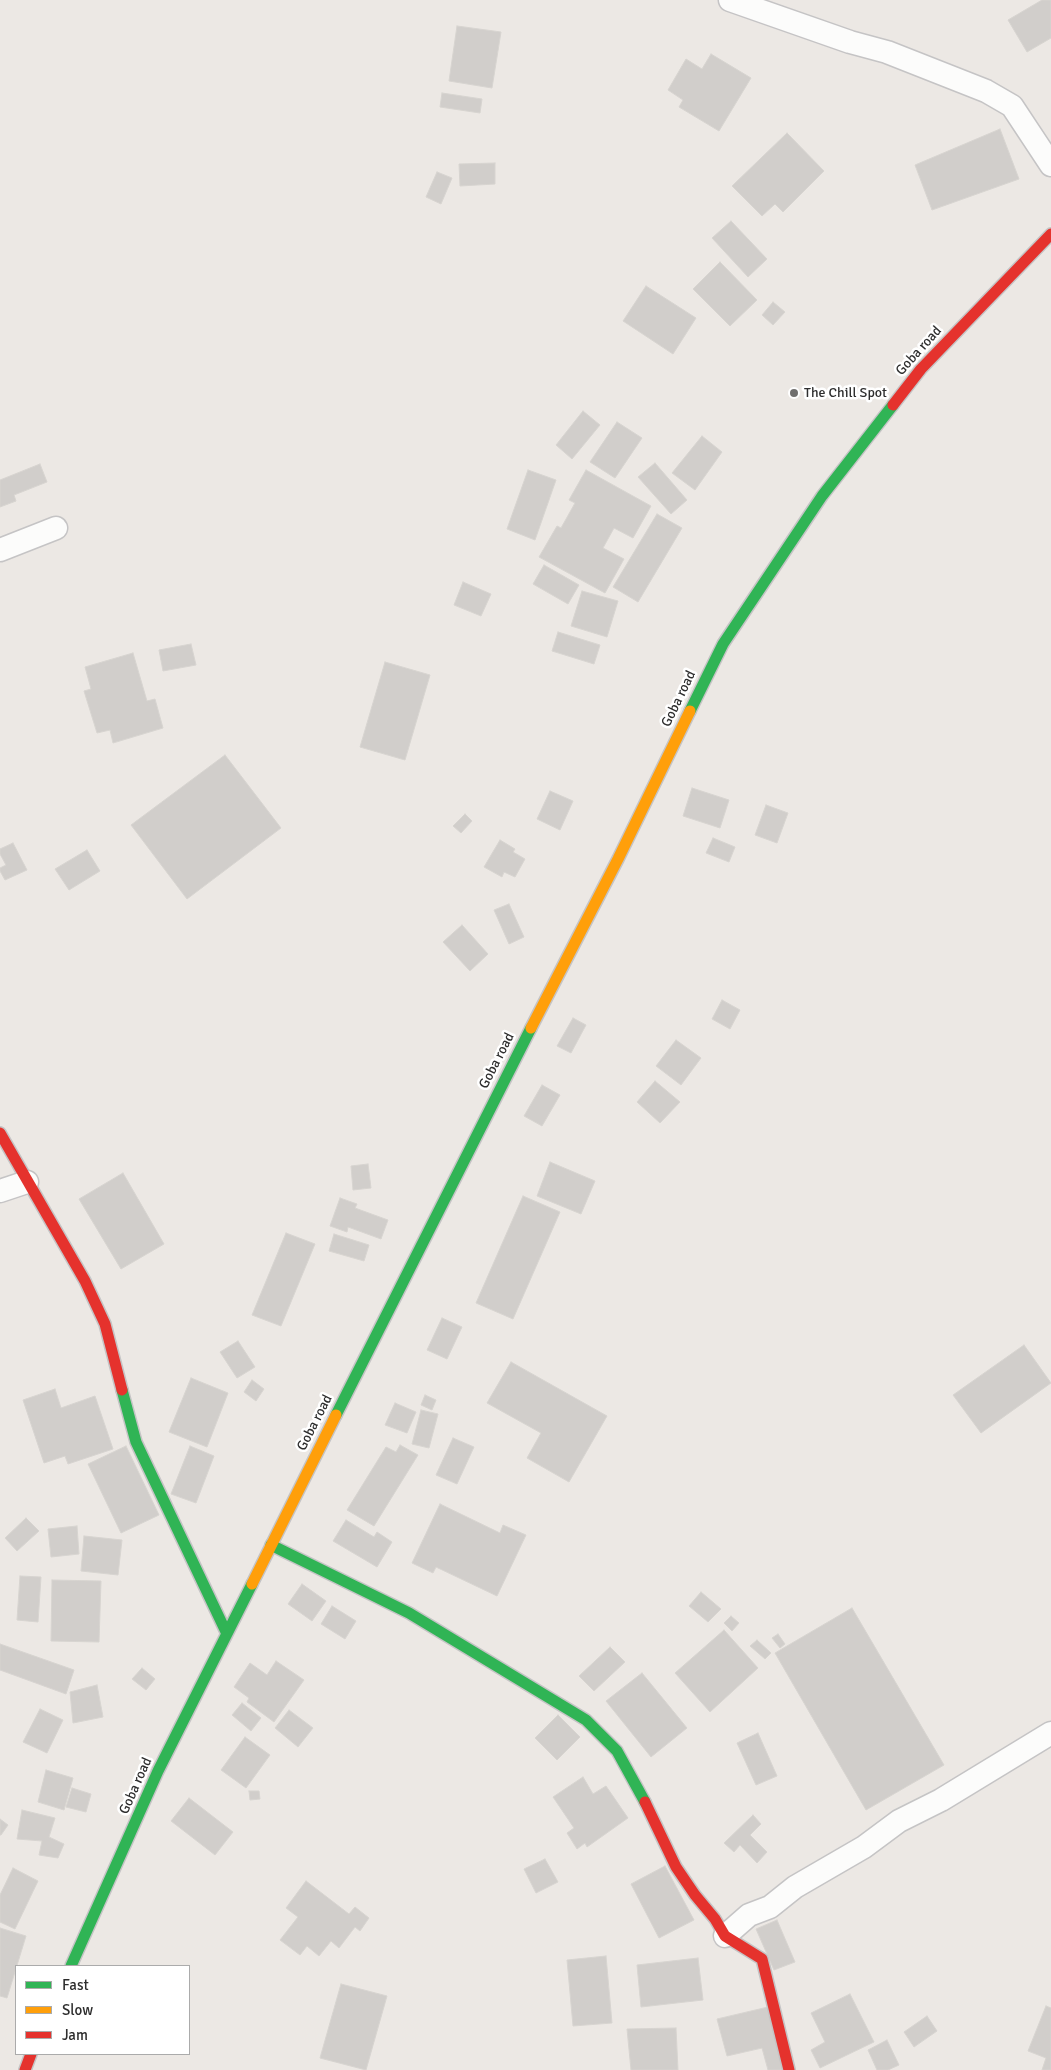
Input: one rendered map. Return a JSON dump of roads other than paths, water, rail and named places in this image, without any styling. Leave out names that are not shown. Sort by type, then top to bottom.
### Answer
[{"type":"main road","name":"Goba road","points":[[71,1965],[158,1772],[464,1158],[618,858],[723,644],[822,496],[921,369],[1051,234]]},
{"type":"main road","points":[[0,1133],[76,1264],[105,1324],[136,1442],[227,1634]]},
{"type":"main road","points":[[271,1545],[331,1573],[409,1614],[491,1664],[552,1698],[586,1720],[617,1751],[631,1774],[676,1867],[725,1936],[762,1959],[789,2070]]},
{"type":"main road","points":[[24,2070],[31,2055]]},
{"type":"street","points":[[730,0],[850,42],[887,52],[986,91],[1012,106],[1051,165]]},
{"type":"street","points":[[0,550],[56,528]]},
{"type":"street","points":[[0,1192],[27,1182]]},
{"type":"street","points":[[725,1936],[749,1915],[770,1907],[796,1887],[864,1847],[899,1821],[941,1800],[1051,1733]]},
{"type":"place","name":"The Chill Spot","points":[[794,393]]}]
